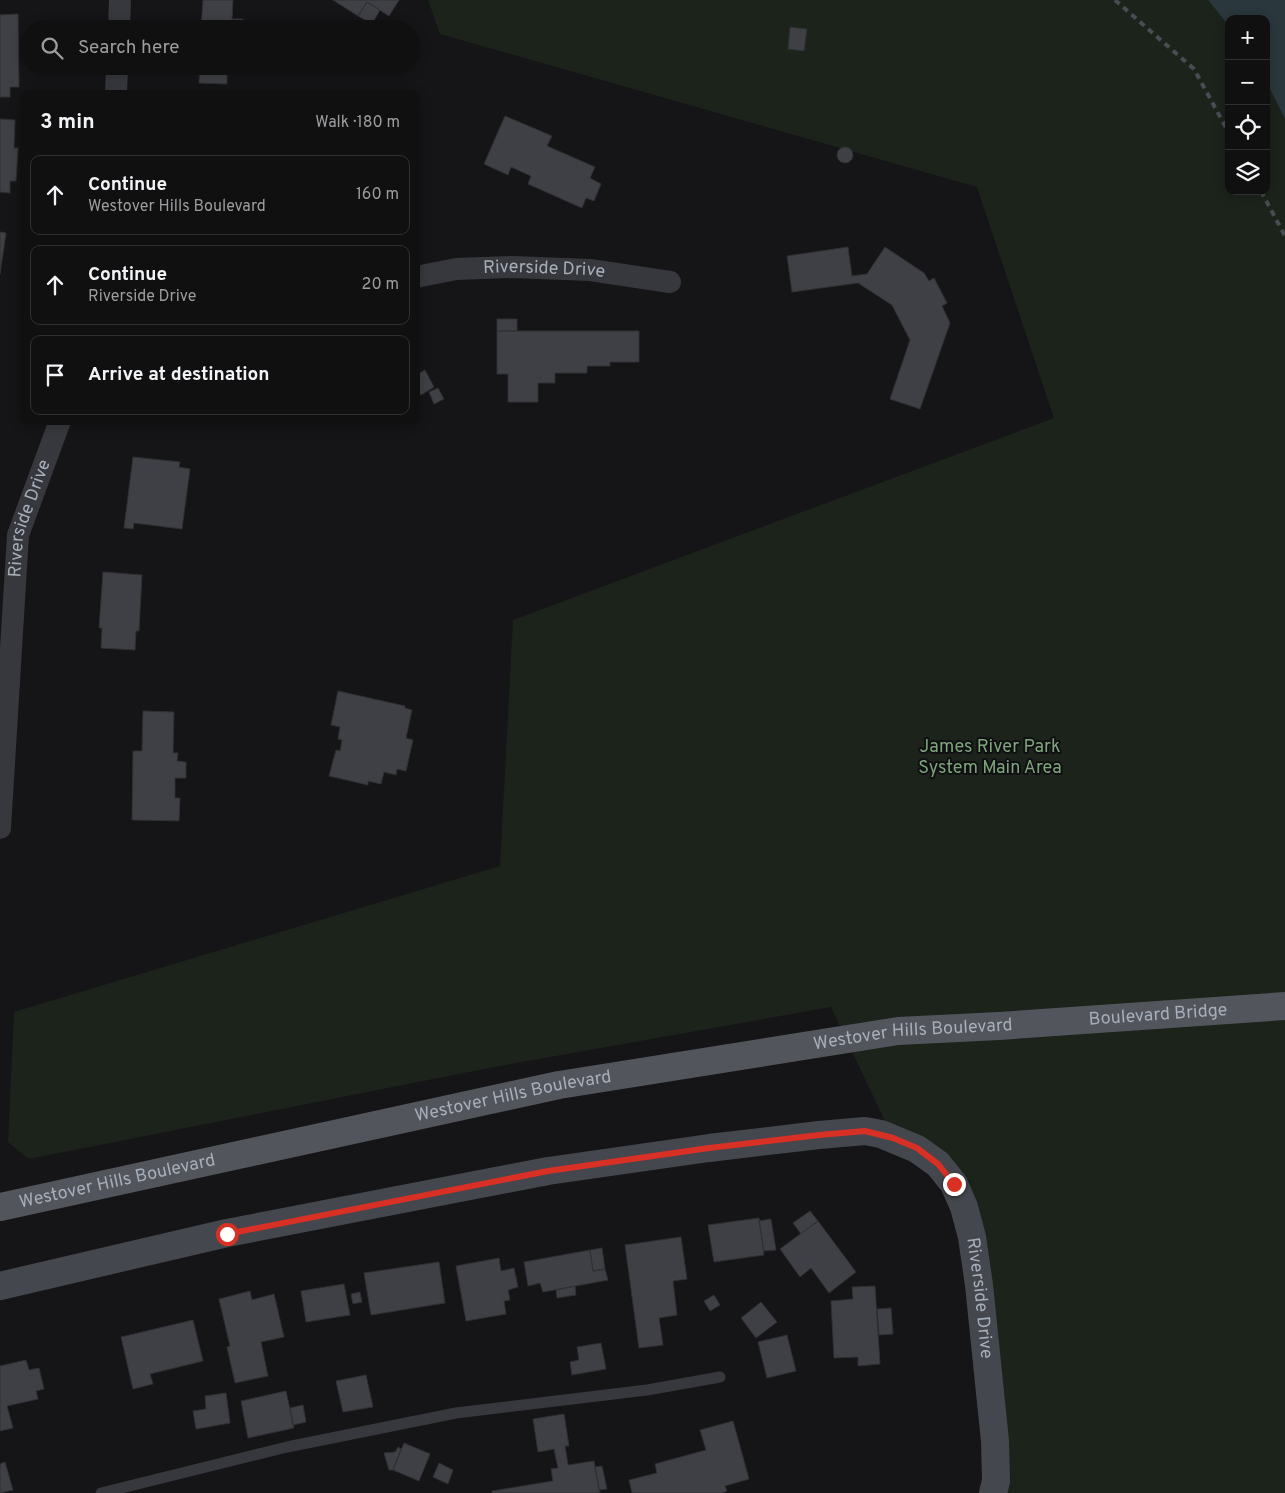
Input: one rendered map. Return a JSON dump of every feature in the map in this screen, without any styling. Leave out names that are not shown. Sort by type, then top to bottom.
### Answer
[{"type":"main road","name":"Boulevard Bridge","points":[[1032,1024],[1285,1006]]},
{"type":"main road","name":"Westover Hills Boulevard","points":[[0,1207],[559,1085],[898,1031],[1032,1024]]},
{"type":"street","points":[[119,20],[120,0]]},
{"type":"street","points":[[116,90],[117,75]]},
{"type":"street","name":"Riverside Drive","points":[[420,276],[456,269],[512,267],[590,270],[670,282]]},
{"type":"street","name":"Riverside Drive","points":[[0,828],[9,535],[58,425]]},
{"type":"street","name":"Riverside Drive","points":[[0,1286],[227,1234],[548,1171],[709,1148],[865,1131],[893,1138],[917,1148],[938,1164],[954,1184],[964,1207],[972,1237],[979,1285],[995,1441],[996,1481],[993,1493]]},
{"type":"lane","points":[[101,1493],[287,1447],[456,1413],[647,1390],[720,1377]]},
{"type":"green space","name":"James River Park System Main Area","points":[[428,0],[1208,0],[1225,21],[1225,195],[1270,195],[1270,89],[1285,119],[1285,1493],[983,1493],[985,1417],[964,1207],[893,1138],[831,1007],[489,1068],[29,1159],[8,1142],[14,1012],[500,866],[513,620],[1054,418],[977,187],[440,34]]},
{"type":"shaded area","points":[[1208,0],[1285,0],[1285,119],[1270,89],[1270,15],[1225,15],[1225,21]]},
{"type":"building","points":[[203,0],[233,0],[232,19],[243,19],[243,20],[202,20]]},
{"type":"building","points":[[333,0],[399,0],[389,16],[367,2],[358,16]]},
{"type":"building","points":[[367,2],[380,10],[374,20],[365,20],[358,16]]},
{"type":"building","points":[[18,14],[19,87],[10,87],[10,97],[0,97],[0,15]]},
{"type":"building","points":[[790,27],[807,29],[804,51],[788,49]]},
{"type":"building","points":[[199,75],[227,75],[227,84],[199,83]]},
{"type":"building","points":[[505,116],[552,136],[547,146],[595,167],[590,178],[601,184],[594,201],[586,198],[582,208],[528,184],[531,176],[511,167],[508,175],[484,164]]},
{"type":"building","points":[[0,119],[15,120],[14,148],[18,148],[16,181],[10,181],[10,193],[0,192]]},
{"type":"building","points":[[845,147],[851,149],[853,155],[851,161],[845,163],[839,161],[837,155],[839,149]]},
{"type":"building","points":[[0,232],[6,233],[0,274]]},
{"type":"building","points":[[848,247],[852,276],[867,274],[885,247],[924,273],[929,281],[934,278],[947,303],[942,306],[950,323],[920,409],[890,399],[910,340],[892,305],[858,283],[792,292],[787,256]]},
{"type":"building","points":[[497,319],[517,319],[517,331],[497,331]]},
{"type":"building","points":[[497,331],[639,331],[639,362],[610,362],[610,366],[587,366],[587,373],[555,373],[555,383],[538,383],[538,402],[508,402],[508,374],[497,374]]},
{"type":"building","points":[[425,370],[434,387],[421,395],[420,393],[420,373]]},
{"type":"building","points":[[438,388],[444,399],[434,404],[429,392]]},
{"type":"building","points":[[133,457],[180,462],[179,467],[190,469],[182,529],[134,523],[133,529],[124,528]]},
{"type":"building","points":[[103,572],[142,575],[139,631],[136,631],[135,650],[101,648],[102,628],[99,628]]},
{"type":"building","points":[[338,691],[405,706],[405,708],[412,710],[406,738],[413,740],[406,771],[397,769],[396,775],[384,772],[381,784],[368,781],[368,785],[329,776],[336,750],[340,751],[342,740],[338,739],[340,727],[331,725]]},
{"type":"building","points":[[143,711],[174,712],[173,753],[178,753],[177,761],[186,762],[186,778],[175,778],[175,798],[180,798],[179,821],[132,820],[133,751],[142,751]]},
{"type":"building","points":[[810,1211],[818,1221],[801,1234],[793,1223]]},
{"type":"building","points":[[759,1218],[764,1255],[714,1262],[708,1225]]},
{"type":"building","points":[[771,1219],[776,1250],[764,1251],[759,1221]]},
{"type":"building","points":[[818,1221],[856,1272],[829,1293],[811,1268],[800,1277],[780,1249]]},
{"type":"building","points":[[681,1237],[687,1279],[673,1281],[677,1315],[659,1318],[663,1345],[639,1348],[625,1245]]},
{"type":"building","points":[[602,1248],[605,1269],[593,1271],[590,1250]]},
{"type":"building","points":[[590,1250],[593,1271],[605,1269],[608,1280],[543,1292],[540,1283],[528,1286],[524,1262]]},
{"type":"building","points":[[499,1258],[501,1271],[514,1268],[518,1287],[508,1290],[510,1300],[504,1301],[506,1314],[466,1321],[456,1266]]},
{"type":"building","points":[[439,1262],[445,1303],[371,1315],[364,1273]]},
{"type":"building","points":[[344,1284],[350,1315],[306,1322],[301,1291]]},
{"type":"building","points":[[575,1286],[576,1295],[557,1298],[556,1290]]},
{"type":"building","points":[[875,1286],[880,1364],[858,1366],[858,1357],[834,1358],[831,1301],[853,1299],[852,1287]]},
{"type":"building","points":[[250,1291],[252,1300],[274,1294],[284,1337],[261,1342],[268,1376],[235,1383],[227,1347],[230,1346],[219,1299]]},
{"type":"building","points":[[360,1292],[362,1302],[353,1304],[351,1294]]},
{"type":"building","points":[[714,1295],[720,1305],[710,1311],[704,1301]]},
{"type":"building","points":[[761,1302],[777,1322],[756,1338],[741,1318]]},
{"type":"building","points":[[891,1308],[893,1334],[879,1335],[877,1309]]},
{"type":"building","points":[[193,1320],[203,1361],[150,1374],[153,1384],[133,1389],[121,1337]]},
{"type":"building","points":[[787,1335],[796,1371],[767,1378],[758,1342]]},
{"type":"building","points":[[601,1343],[606,1369],[572,1375],[570,1362],[579,1360],[577,1347]]},
{"type":"building","points":[[26,1360],[29,1370],[39,1368],[44,1389],[36,1391],[38,1399],[7,1406],[13,1428],[0,1431],[0,1366]]},
{"type":"building","points":[[366,1375],[373,1407],[343,1412],[336,1381]]},
{"type":"building","points":[[286,1391],[294,1428],[248,1438],[241,1401]]},
{"type":"building","points":[[226,1393],[230,1423],[196,1429],[193,1411],[206,1409],[205,1396]]},
{"type":"building","points":[[303,1405],[306,1422],[293,1425],[290,1408]]},
{"type":"building","points":[[564,1414],[569,1446],[565,1446],[568,1465],[594,1461],[600,1493],[492,1493],[492,1491],[553,1481],[551,1469],[558,1468],[554,1449],[538,1452],[533,1419]]},
{"type":"building","points":[[733,1421],[749,1479],[725,1486],[727,1491],[722,1493],[632,1493],[629,1480],[657,1473],[655,1464],[706,1450],[700,1430]]},
{"type":"building","points":[[404,1443],[430,1454],[419,1481],[393,1470]]},
{"type":"building","points":[[398,1447],[401,1449],[393,1470],[389,1470],[384,1453],[395,1452]]},
{"type":"building","points":[[5,1462],[13,1490],[0,1493],[0,1464]]},
{"type":"building","points":[[439,1463],[453,1470],[448,1484],[433,1477]]},
{"type":"building","points":[[602,1466],[607,1489],[599,1490],[595,1467]]},
{"type":"railway","points":[[1115,0],[1194,69],[1225,126]]},
{"type":"railway","points":[[1263,195],[1285,236]]},
{"type":"route","points":[[227,1234],[548,1171],[709,1148],[865,1131],[881,1134],[917,1148],[938,1164],[954,1184]]}]
